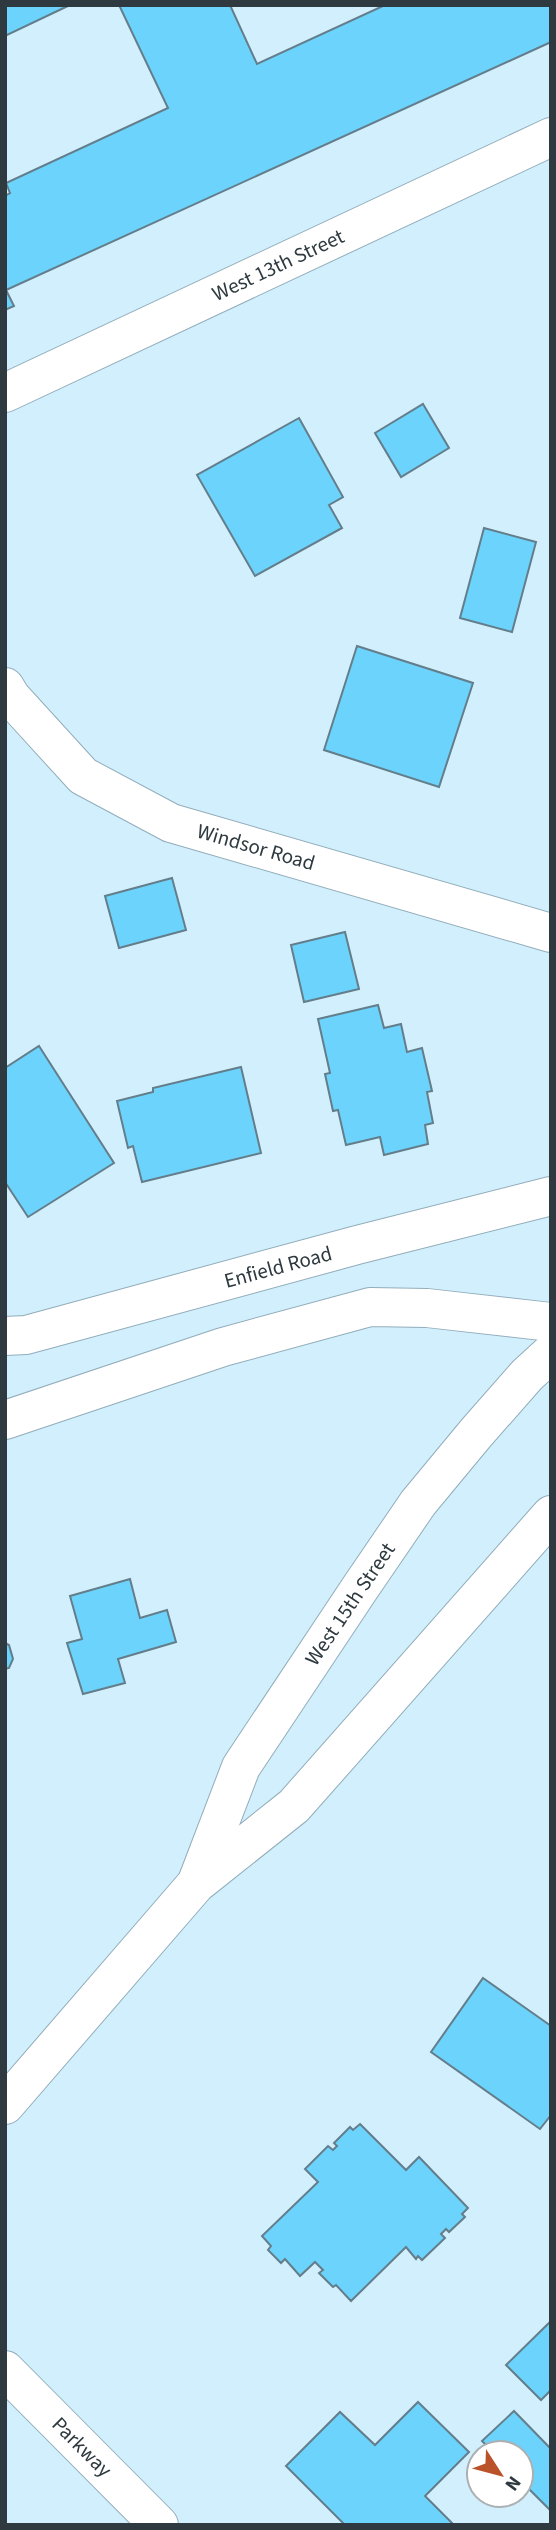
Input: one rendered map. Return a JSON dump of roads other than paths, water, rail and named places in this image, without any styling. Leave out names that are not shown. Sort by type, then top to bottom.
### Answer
[{"type":"main road","name":"West 13th Street","points":[[5,394],[551,137]]},
{"type":"main road","name":"Windsor Road","points":[[5,687],[83,776],[171,822],[551,933]]},
{"type":"main road","name":"Enfield Road","points":[[5,1336],[26,1335],[551,1196]]},
{"type":"main road","points":[[5,1420],[223,1347],[370,1307],[427,1308],[551,1322]]},
{"type":"main road","name":"West 15th Street","points":[[196,1884],[241,1767],[360,1588],[426,1493],[527,1375],[551,1353]]},
{"type":"main road","name":"West 15th Street","points":[[5,2105],[196,1884],[293,1805],[551,1515]]},
{"type":"main road","name":"Parkway","points":[[5,2370],[159,2525]]}]
